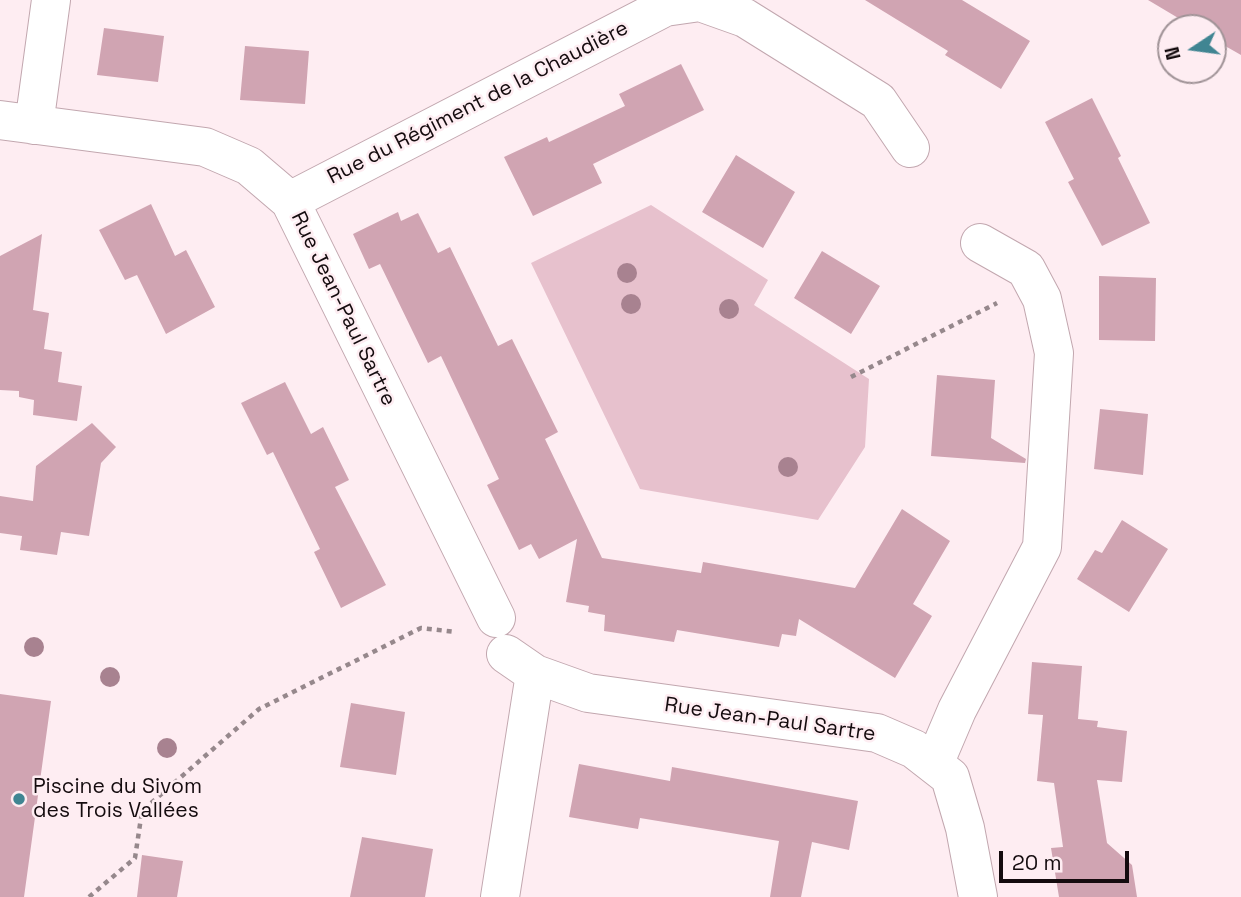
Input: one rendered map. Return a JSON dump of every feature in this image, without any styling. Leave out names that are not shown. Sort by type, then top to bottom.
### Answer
[{"type":"street","points":[[17,123],[51,0]]},
{"type":"street","name":"Rue du Régiment de la Chaudière","points":[[290,201],[665,8],[700,2],[745,18],[878,100],[910,148]]},
{"type":"street","name":"Rue Jean-Paul Sartre","points":[[17,123],[205,147],[249,166],[290,201],[496,618]]},
{"type":"street","points":[[934,764],[957,710],[1042,547],[1054,354],[1042,299],[1026,269],[980,243]]},
{"type":"street","name":"Rue Jean-Paul Sartre","points":[[500,897],[521,664],[588,693],[877,733],[914,749],[950,777],[965,828],[978,897]]},
{"type":"path","points":[[851,377],[1034,284]]},
{"type":"path","points":[[89,897],[135,858],[142,811],[259,709],[421,628],[461,632]]},
{"type":"shaded area","points":[[651,205],[768,280],[754,305],[869,379],[865,447],[818,520],[640,489],[531,263]]},
{"type":"building","points":[[865,0],[962,0],[1030,41],[1001,89],[945,55],[948,51]]},
{"type":"building","points":[[1148,0],[1241,0],[1241,55],[1227,47],[1227,14],[1172,14]]},
{"type":"building","points":[[104,28],[164,36],[158,82],[97,75]]},
{"type":"building","points":[[245,46],[309,51],[305,104],[240,100]]},
{"type":"building","points":[[681,64],[704,110],[593,164],[602,183],[533,216],[504,157],[547,137],[549,142],[625,106],[619,94]]},
{"type":"building","points":[[1092,98],[1150,223],[1102,246],[1068,182],[1074,179],[1045,122]]},
{"type":"building","points":[[736,155],[795,192],[763,248],[702,212]]},
{"type":"building","points":[[151,204],[175,256],[186,250],[215,307],[166,334],[137,275],[125,280],[99,230]]},
{"type":"building","points":[[398,212],[401,221],[418,213],[438,253],[450,247],[498,346],[512,339],[558,432],[545,439],[602,558],[701,573],[703,562],[855,588],[902,509],[950,541],[913,604],[932,616],[895,678],[799,619],[796,636],[782,634],[779,647],[677,630],[674,642],[604,631],[605,615],[588,612],[589,606],[566,602],[577,539],[539,559],[531,544],[519,550],[487,485],[499,479],[441,356],[428,363],[380,264],[369,269],[353,234]]},
{"type":"building","points":[[42,234],[33,310],[49,313],[44,349],[62,352],[58,382],[82,386],[77,421],[33,415],[34,400],[19,397],[19,391],[0,390],[0,256]]},
{"type":"building","points":[[822,251],[880,286],[851,334],[794,298]]},
{"type":"building","points":[[1099,276],[1156,278],[1155,341],[1099,340]]},
{"type":"building","points":[[937,375],[995,380],[991,438],[1026,459],[1025,463],[931,456]]},
{"type":"building","points":[[285,382],[311,434],[323,427],[349,480],[335,487],[386,585],[341,608],[314,552],[320,549],[273,452],[267,455],[241,403]]},
{"type":"building","points":[[1100,409],[1148,414],[1143,475],[1094,469]]},
{"type":"building","points":[[92,423],[116,447],[101,463],[89,536],[61,532],[57,555],[20,550],[22,536],[0,533],[0,496],[33,501],[36,466]]},
{"type":"building","points":[[1122,520],[1168,549],[1129,612],[1077,579],[1095,550],[1102,553]]},
{"type":"building","points":[[1032,662],[1082,666],[1078,719],[1098,721],[1097,727],[1127,731],[1122,782],[1097,780],[1107,843],[1132,865],[1137,897],[1059,897],[1051,848],[1063,847],[1054,783],[1037,781],[1043,715],[1028,714]]},
{"type":"building","name":"Piscine du Sivom des Trois Vallées","points":[[0,694],[51,701],[24,897],[0,897]]},
{"type":"building","points":[[351,703],[405,712],[396,775],[340,767]]},
{"type":"building","points":[[579,764],[670,781],[672,767],[858,801],[849,850],[812,842],[801,897],[770,897],[779,841],[640,818],[638,829],[569,817]]},
{"type":"building","points":[[362,837],[433,849],[425,897],[350,897]]},
{"type":"building","points":[[142,855],[183,861],[177,897],[137,897]]},
{"type":"place","name":"Piscine du Sivom des Trois Vallées","points":[[19,799]]}]
